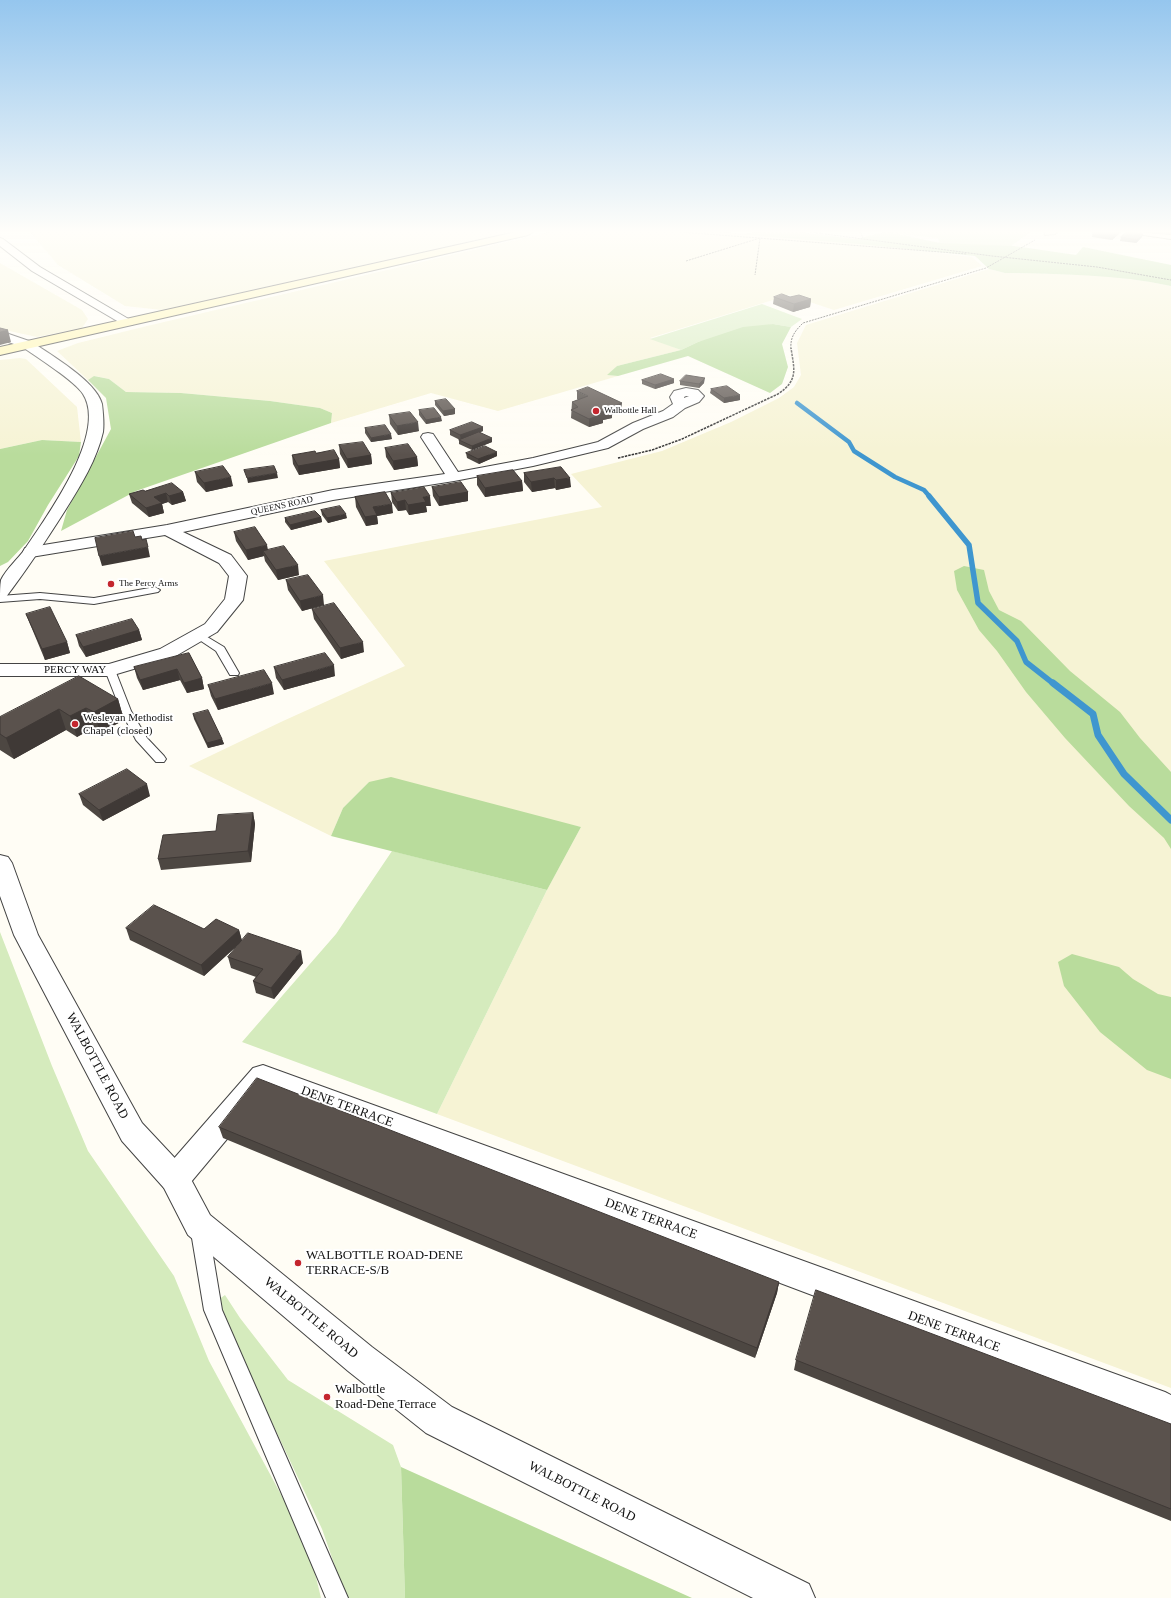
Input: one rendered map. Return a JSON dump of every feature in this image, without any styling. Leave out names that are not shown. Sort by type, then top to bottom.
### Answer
[{"type":"main road","points":[[0,351],[200,307]]},
{"type":"street","points":[[99,307],[128,323]]},
{"type":"street","points":[[0,335],[28,345],[76,380],[88,391],[95,404],[96,431],[87,457],[73,486],[31,552],[3,586]]},
{"type":"street","name":"QUEENS ROAD","points":[[31,552],[167,530],[333,495],[454,477],[533,462],[603,445],[638,426],[668,414],[680,405]]},
{"type":"street","points":[[428,436],[454,477]]},
{"type":"street","name":"PERCY WAY","points":[[0,670],[110,670],[167,653],[211,628],[234,600],[238,576],[225,560],[167,530]]},
{"type":"street","name":"WALBOTTLE ROAD","points":[[0,863],[26,935],[132,1132],[175,1179],[199,1225],[360,1359],[438,1420],[795,1598]]},
{"type":"street","name":"DENE TERRACE","points":[[175,1179],[263,1076],[1165,1410]]},
{"type":"lane","points":[[0,599],[40,596],[94,601],[155,590]]},
{"type":"lane","points":[[199,635],[220,649],[234,673]]},
{"type":"lane","points":[[110,670],[126,711],[142,740],[160,759]]},
{"type":"lane","points":[[199,1225],[213,1310],[337,1598]]},
{"type":"path","points":[[613,459],[656,449],[726,420],[777,395],[790,384],[795,373],[790,348],[791,339],[796,329],[804,323],[858,307]]},
{"type":"shaded area","points":[[0,307],[76,307],[82,310],[88,319],[82,328],[37,337],[0,329]]},
{"type":"shaded area","points":[[130,307],[177,307],[162,310]]},
{"type":"shaded area","points":[[230,307],[752,307],[650,338],[681,350],[617,366],[608,375],[618,376],[498,411],[431,393],[331,423],[332,413],[320,408],[270,401],[181,393],[126,392],[109,379],[95,376],[88,380],[57,351],[78,343]]},
{"type":"shaded area","points":[[824,307],[846,307],[834,310]]},
{"type":"shaded area","points":[[866,307],[1171,307],[1171,1388],[437,1114],[547,890],[581,827],[369,782],[343,808],[331,836],[189,766],[283,721],[405,666],[324,561],[602,507],[571,474],[662,451],[731,422],[779,398],[794,387],[801,375],[797,343],[806,325]]},
{"type":"shaded area","points":[[20,358],[26,359],[77,407],[81,442],[42,440],[0,449],[0,360]]},
{"type":"green space","points":[[754,307],[769,307],[802,319],[791,327],[773,324],[698,342],[681,350],[650,339]]},
{"type":"green space","points":[[773,324],[791,327],[782,344],[788,367],[782,384],[770,393],[688,356],[618,376],[607,375],[617,366],[681,350],[698,342],[743,327]]},
{"type":"green space","points":[[94,376],[109,379],[126,392],[181,393],[270,401],[320,408],[332,413],[331,423],[136,491],[61,531],[67,510],[111,429],[106,398],[88,380]]},
{"type":"green space","points":[[42,440],[81,442],[79,456],[48,505],[28,541],[8,562],[0,566],[0,449]]},
{"type":"green space","points":[[964,566],[984,570],[989,591],[999,610],[1021,621],[1070,671],[1120,712],[1140,738],[1171,772],[1171,849],[1164,838],[1129,806],[1065,738],[1026,692],[997,651],[979,630],[957,590],[954,571]]},
{"type":"green space","points":[[391,777],[581,827],[547,890],[331,836],[343,808],[369,782]]},
{"type":"green space","points":[[392,851],[547,890],[437,1114],[242,1042],[336,934]]},
{"type":"green space","points":[[0,932],[52,1066],[88,1151],[174,1276],[209,1361],[284,1500],[315,1573],[321,1598],[0,1598]]},
{"type":"green space","points":[[1072,954],[1119,967],[1133,979],[1158,994],[1171,997],[1171,1079],[1147,1070],[1100,1032],[1064,986],[1058,962]]},
{"type":"green space","points":[[225,1295],[240,1318],[288,1380],[393,1445],[401,1467],[405,1598],[346,1598],[322,1529],[253,1382],[218,1300]]},
{"type":"green space","points":[[401,1467],[692,1598],[405,1598]]},
{"type":"building","points":[[0,328],[8,330],[0,332]]},
{"type":"building","points":[[661,374],[674,379],[655,385],[642,380]]},
{"type":"building","points":[[686,375],[705,378],[699,384],[680,381]]},
{"type":"building","points":[[727,386],[740,395],[724,398],[711,389]]},
{"type":"building","points":[[588,387],[622,403],[608,408],[612,410],[597,412],[603,414],[589,419],[571,410],[578,407],[572,402],[588,396],[577,391]]},
{"type":"building","points":[[446,399],[455,409],[443,411],[435,401]]},
{"type":"building","points":[[434,408],[441,417],[426,420],[419,410]]},
{"type":"building","points":[[410,412],[418,422],[397,426],[389,415]]},
{"type":"building","points":[[472,422],[483,427],[460,435],[450,430]]},
{"type":"building","points":[[385,425],[391,434],[371,438],[365,428]]},
{"type":"building","points":[[479,432],[492,438],[472,446],[459,440]]},
{"type":"building","points":[[363,442],[371,455],[347,459],[339,445]]},
{"type":"building","points":[[408,444],[417,457],[393,461],[385,448]]},
{"type":"building","points":[[485,446],[497,452],[478,459],[466,453]]},
{"type":"building","points":[[334,450],[339,459],[298,466],[292,455],[315,451],[316,453]]},
{"type":"building","points":[[223,466],[231,477],[204,483],[195,472]]},
{"type":"building","points":[[274,466],[277,473],[247,478],[244,470]]},
{"type":"building","points":[[561,467],[570,478],[556,480],[554,478],[531,482],[524,473]]},
{"type":"building","points":[[513,470],[522,481],[485,488],[477,476]]},
{"type":"building","points":[[461,482],[468,492],[439,497],[432,487]]},
{"type":"building","points":[[172,483],[183,492],[169,496],[166,493],[154,497],[162,503],[146,508],[129,494],[143,490],[145,491]]},
{"type":"building","points":[[424,487],[430,496],[423,497],[426,502],[408,505],[405,500],[397,502],[391,493]]},
{"type":"building","points":[[385,492],[392,504],[373,507],[377,515],[365,517],[355,497]]},
{"type":"building","points":[[340,506],[346,514],[327,518],[321,510]]},
{"type":"building","points":[[315,511],[321,517],[290,525],[285,518]]},
{"type":"building","points":[[255,527],[267,545],[246,550],[234,532]]},
{"type":"building","points":[[133,531],[135,537],[141,536],[142,540],[146,539],[148,547],[99,556],[95,538]]},
{"type":"building","points":[[284,546],[298,565],[276,570],[263,551]]},
{"type":"building","points":[[308,575],[323,595],[300,601],[286,580]]},
{"type":"building","points":[[334,603],[363,642],[340,648],[312,609]]},
{"type":"building","points":[[50,607],[67,642],[42,649],[26,614]]},
{"type":"building","points":[[132,619],[139,630],[83,647],[76,635]]},
{"type":"building","points":[[189,653],[202,678],[184,683],[177,669],[140,680],[134,667]]},
{"type":"building","points":[[325,653],[334,665],[282,680],[274,667]]},
{"type":"building","points":[[264,670],[272,683],[215,699],[208,685]]},
{"type":"building","points":[[79,676],[118,699],[94,712],[86,708],[70,716],[59,709],[6,738],[0,734],[0,717]]},
{"type":"building","points":[[208,710],[222,739],[207,743],[193,714]]},
{"type":"building","points":[[127,769],[147,784],[99,810],[79,794]]},
{"type":"building","points":[[253,813],[248,851],[158,859],[163,835],[216,831],[218,815]]},
{"type":"building","points":[[154,905],[204,929],[216,919],[239,930],[201,965],[126,928]]},
{"type":"building","points":[[248,933],[301,951],[271,988],[253,981],[263,969],[228,957]]},
{"type":"building","points":[[257,1078],[779,1282],[757,1348],[219,1127]]},
{"type":"building","points":[[816,1290],[1171,1424],[1171,1509],[796,1360]]},
{"type":"waterway","points":[[797,403],[849,442],[854,451],[895,477],[924,490],[930,497]]},
{"type":"waterway","points":[[929,496],[969,545],[978,603],[1017,641],[1026,662],[1054,684]]},
{"type":"waterway","points":[[1053,683],[1093,714],[1098,735],[1124,774],[1171,820]]},
{"type":"place","name":"Walbottle Hall","points":[[596,411]]},
{"type":"place","name":"The Percy Arms","points":[[111,584]]},
{"type":"place","name":"Wesleyan Methodist Chapel (closed)","points":[[75,724]]},
{"type":"place","name":"WALBOTTLE ROAD-DENE TERRACE-S/B","points":[[298,1263]]},
{"type":"place","name":"Walbottle Road-Dene Terrace","points":[[327,1397]]}]
